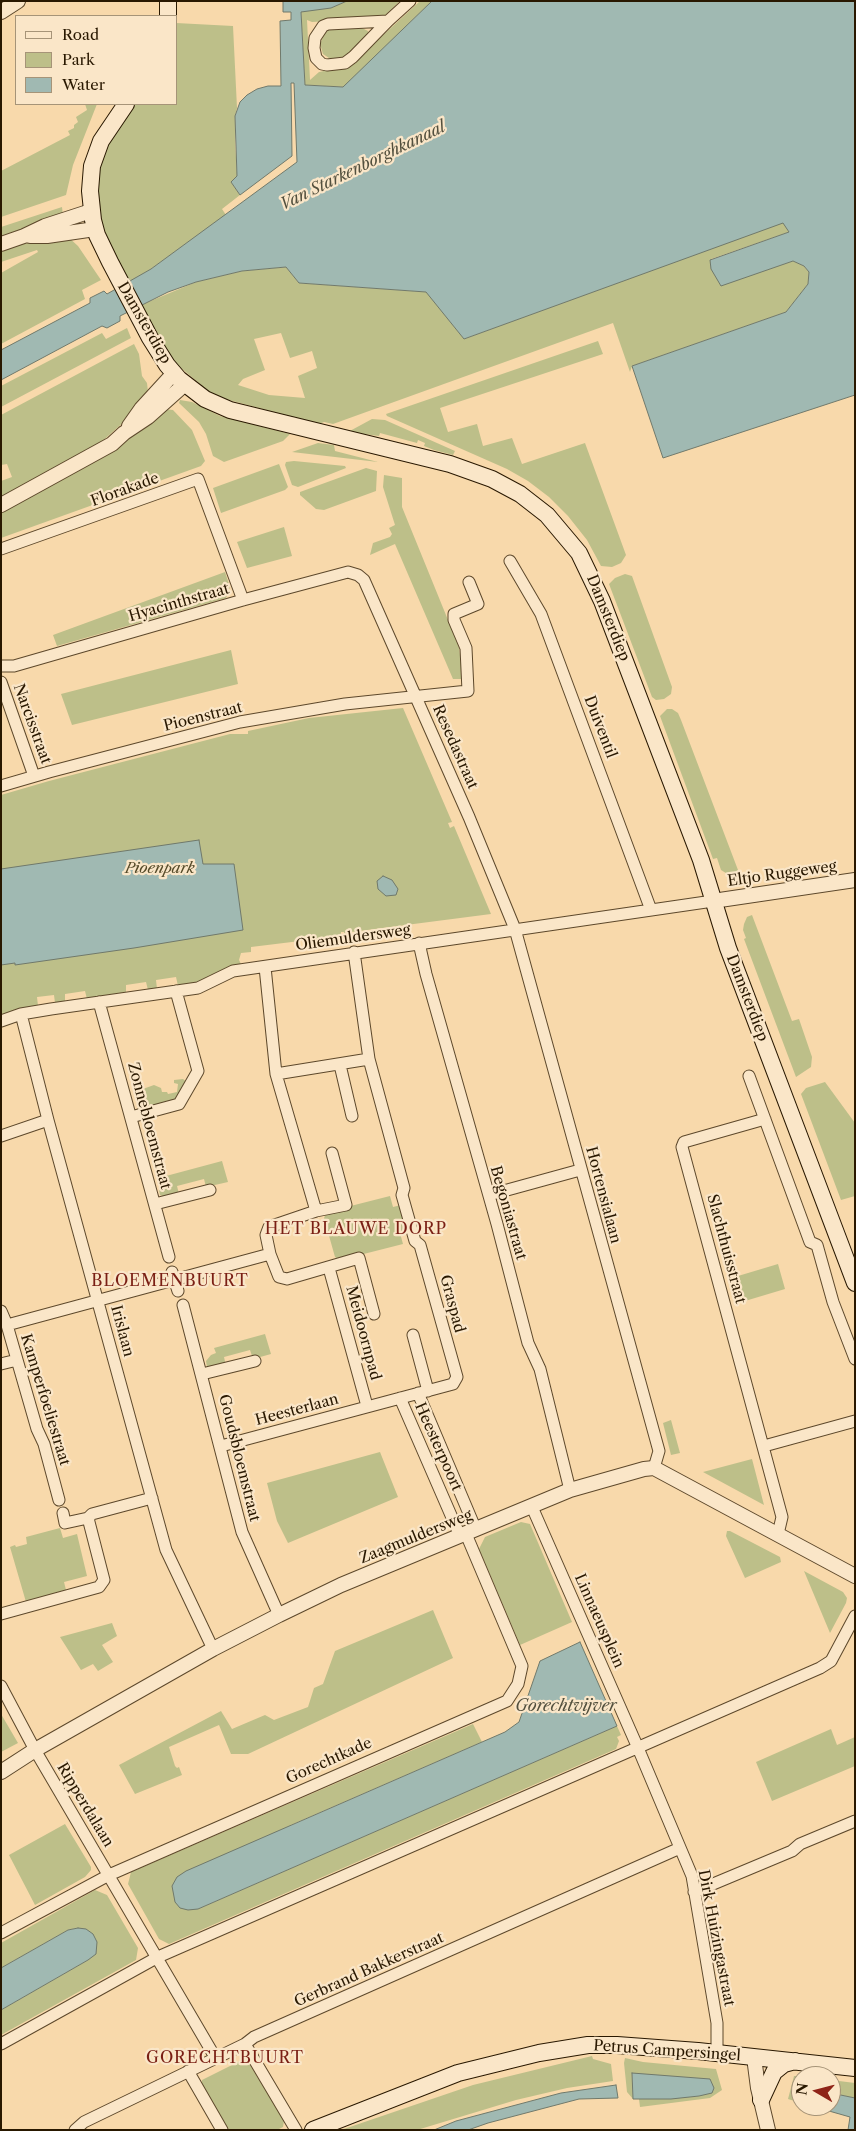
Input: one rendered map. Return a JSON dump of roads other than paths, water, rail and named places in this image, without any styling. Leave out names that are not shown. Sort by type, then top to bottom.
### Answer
[{"type":"main road","points":[[168,1],[168,15]]},
{"type":"main road","name":"Damsterdiep","points":[[125,105],[108,128],[96,154],[90,178],[91,211],[95,229],[122,285],[158,352],[179,379],[210,402],[230,410],[450,464],[492,479],[534,504],[547,515],[570,540],[587,567],[597,588],[701,860],[728,948],[855,1283]]},
{"type":"main road","name":"Petrus Campersingel","points":[[313,2130],[458,2072],[539,2053],[588,2045],[617,2044],[855,2068]]},
{"type":"main road","points":[[761,2100],[774,2072],[784,2064],[795,2061]]},
{"type":"street","points":[[1,12],[18,1]]},
{"type":"street","points":[[388,21],[328,24],[323,26],[315,38],[316,58],[327,66],[345,63],[354,57],[410,1]]},
{"type":"street","points":[[1,244],[45,226],[91,211]]},
{"type":"street","points":[[24,236],[47,236],[95,229]]},
{"type":"street","points":[[1,505],[97,453],[124,433],[141,409],[179,379]]},
{"type":"street","name":"Florakade","points":[[1,550],[198,479],[222,538],[243,600]]},
{"type":"street","name":"Duiventil","points":[[510,561],[541,614],[651,910]]},
{"type":"street","name":"Hyacinthstraat","points":[[1,666],[14,666],[348,572],[358,575],[364,580]]},
{"type":"street","name":"Resedastraat","points":[[364,580],[469,817],[515,929]]},
{"type":"street","name":"Pioenstraat","points":[[1,786],[240,722],[337,705],[468,691],[466,648],[454,620],[454,614],[478,604],[469,582]]},
{"type":"street","name":"Narcisstraat","points":[[1,682],[34,776]]},
{"type":"street","name":"Eltjo Ruggeweg","points":[[713,901],[855,880]]},
{"type":"street","name":"Oliemuldersweg","points":[[1,1021],[21,1014],[198,988],[233,971],[713,901]]},
{"type":"street","name":"Hortensialaan","points":[[515,929],[580,1170],[659,1450],[654,1468]]},
{"type":"street","name":"Begoniastraat","points":[[419,943],[528,1343],[540,1369],[570,1490]]},
{"type":"street","points":[[276,1074],[369,1060],[354,952]]},
{"type":"street","points":[[265,967],[276,1074],[316,1210]]},
{"type":"street","points":[[131,1117],[179,1104],[198,1071],[176,991]]},
{"type":"street","name":"Zonnebloemstraat","points":[[99,1002],[169,1258]]},
{"type":"street","name":"Irislaan","points":[[21,1014],[48,1120],[166,1550],[213,1649]]},
{"type":"street","name":"Graspad","points":[[369,1060],[404,1188],[402,1195],[414,1241],[420,1245],[457,1377]]},
{"type":"street","points":[[340,1065],[352,1116]]},
{"type":"street","points":[[749,1076],[810,1242],[817,1245],[833,1302],[855,1359]]},
{"type":"street","name":"Slachthuisstraat","points":[[765,1119],[684,1142],[682,1146],[782,1517],[778,1534]]},
{"type":"street","points":[[1,1136],[48,1120]]},
{"type":"street","points":[[332,1153],[346,1204],[316,1210],[270,1227],[266,1235],[270,1254],[278,1277],[287,1279],[359,1258],[374,1314]]},
{"type":"street","points":[[489,1195],[580,1170]]},
{"type":"street","points":[[154,1204],[210,1190]]},
{"type":"street","points":[[8,1325],[270,1254]]},
{"type":"street","name":"Meidoornpad","points":[[330,1268],[367,1406]]},
{"type":"street","name":"Goudsbloemstraat","points":[[183,1305],[242,1532],[279,1615]]},
{"type":"street","name":"Kamperfoeliestraat","points":[[1,1311],[8,1325],[59,1500]]},
{"type":"street","name":"Heesterpoort","points":[[413,1335],[423,1392],[467,1533]]},
{"type":"street","points":[[1,1364],[17,1360]]},
{"type":"street","points":[[202,1374],[255,1361]]},
{"type":"street","name":"Heesterpoort","points":[[351,1410],[453,1384],[457,1377]]},
{"type":"street","name":"Heesterpoort","points":[[400,1398],[467,1533]]},
{"type":"street","name":"Heesterlaan","points":[[221,1446],[351,1410]]},
{"type":"street","points":[[764,1446],[855,1421]]},
{"type":"street","points":[[654,1468],[855,1576]]},
{"type":"street","name":"Zaagmuldersweg","points":[[1,1772],[35,1750],[213,1649],[342,1585],[570,1490],[644,1469],[654,1468]]},
{"type":"street","points":[[64,1518],[88,1518],[92,1514],[152,1498]]},
{"type":"street","name":"Linnaeusplein","points":[[532,1507],[638,1748]]},
{"type":"street","points":[[1,1614],[100,1588],[104,1580],[88,1518]]},
{"type":"street","name":"Gorechtkade","points":[[1,1933],[109,1875],[508,1701],[518,1684],[522,1666],[467,1533]]},
{"type":"street","points":[[1,2044],[158,1957],[820,1668],[831,1661],[855,1616]]},
{"type":"street","name":"Ripperdalaan","points":[[1,1686],[35,1750],[158,1957]]},
{"type":"street","name":"Dirk Huizingastraat","points":[[638,1748],[692,1876],[717,2022],[717,2053]]},
{"type":"street","points":[[694,1892],[792,1851],[800,1844],[855,1821]]},
{"type":"street","name":"Gerbrand Bakkerstraat","points":[[75,2130],[84,2122],[245,2044],[254,2037],[680,1848]]},
{"type":"street","points":[[158,1957],[215,2057]]},
{"type":"street","points":[[245,2044],[296,2130]]},
{"type":"street","points":[[754,2057],[768,2130]]},
{"type":"street","points":[[188,2071],[222,2130]]},
{"type":"water","name":"Van Starkenborghkanaal","points":[[283,1],[347,1],[331,8],[301,12],[305,85],[343,87],[432,1],[855,1],[855,395],[663,458],[632,366],[786,312],[808,284],[809,272],[804,266],[793,261],[721,286],[711,269],[710,260],[789,232],[783,223],[464,339],[426,292],[299,283],[286,267],[242,271],[196,282],[168,292],[120,316],[120,321],[107,328],[102,326],[1,380],[1,350],[90,303],[90,298],[104,291],[107,294],[151,269],[297,162],[294,83],[291,83],[292,156],[240,195],[231,182],[237,176],[235,116],[240,102],[257,89],[268,86],[281,86],[280,21],[291,20],[291,12],[283,12]]},
{"type":"water","points":[[199,840],[203,864],[234,864],[243,930],[134,948],[15,965],[15,963],[1,965],[1,869]]},
{"type":"water","points":[[383,876],[392,880],[398,889],[396,895],[386,896],[378,889],[377,881]]},
{"type":"water","name":"Gorechtvijver","points":[[580,1642],[617,1726],[198,1909],[188,1910],[180,1908],[175,1902],[172,1886],[177,1877],[186,1871],[505,1732],[519,1722],[540,1661]]},
{"type":"water","points":[[86,1929],[93,1934],[97,1942],[96,1954],[1,2010],[1,1968],[68,1930]]},
{"type":"water","points":[[632,2073],[710,2079],[714,2088],[712,2093],[699,2096],[671,2099],[633,2099]]},
{"type":"water","points":[[616,2085],[618,2098],[579,2099],[468,2130],[434,2130],[456,2121],[561,2093]]},
{"type":"water","points":[[841,2095],[855,2098],[855,2130],[848,2130],[850,2117],[841,2114]]},
{"type":"district","name":"HET BLAUWE DORP","points":[[356,1229]]},
{"type":"district","name":"BLOEMENBUURT","points":[[170,1281]]},
{"type":"district","name":"GORECHTBUURT","points":[[225,2058]]},
{"type":"park label","name":"Pioenpark","points":[[160,869]]}]
